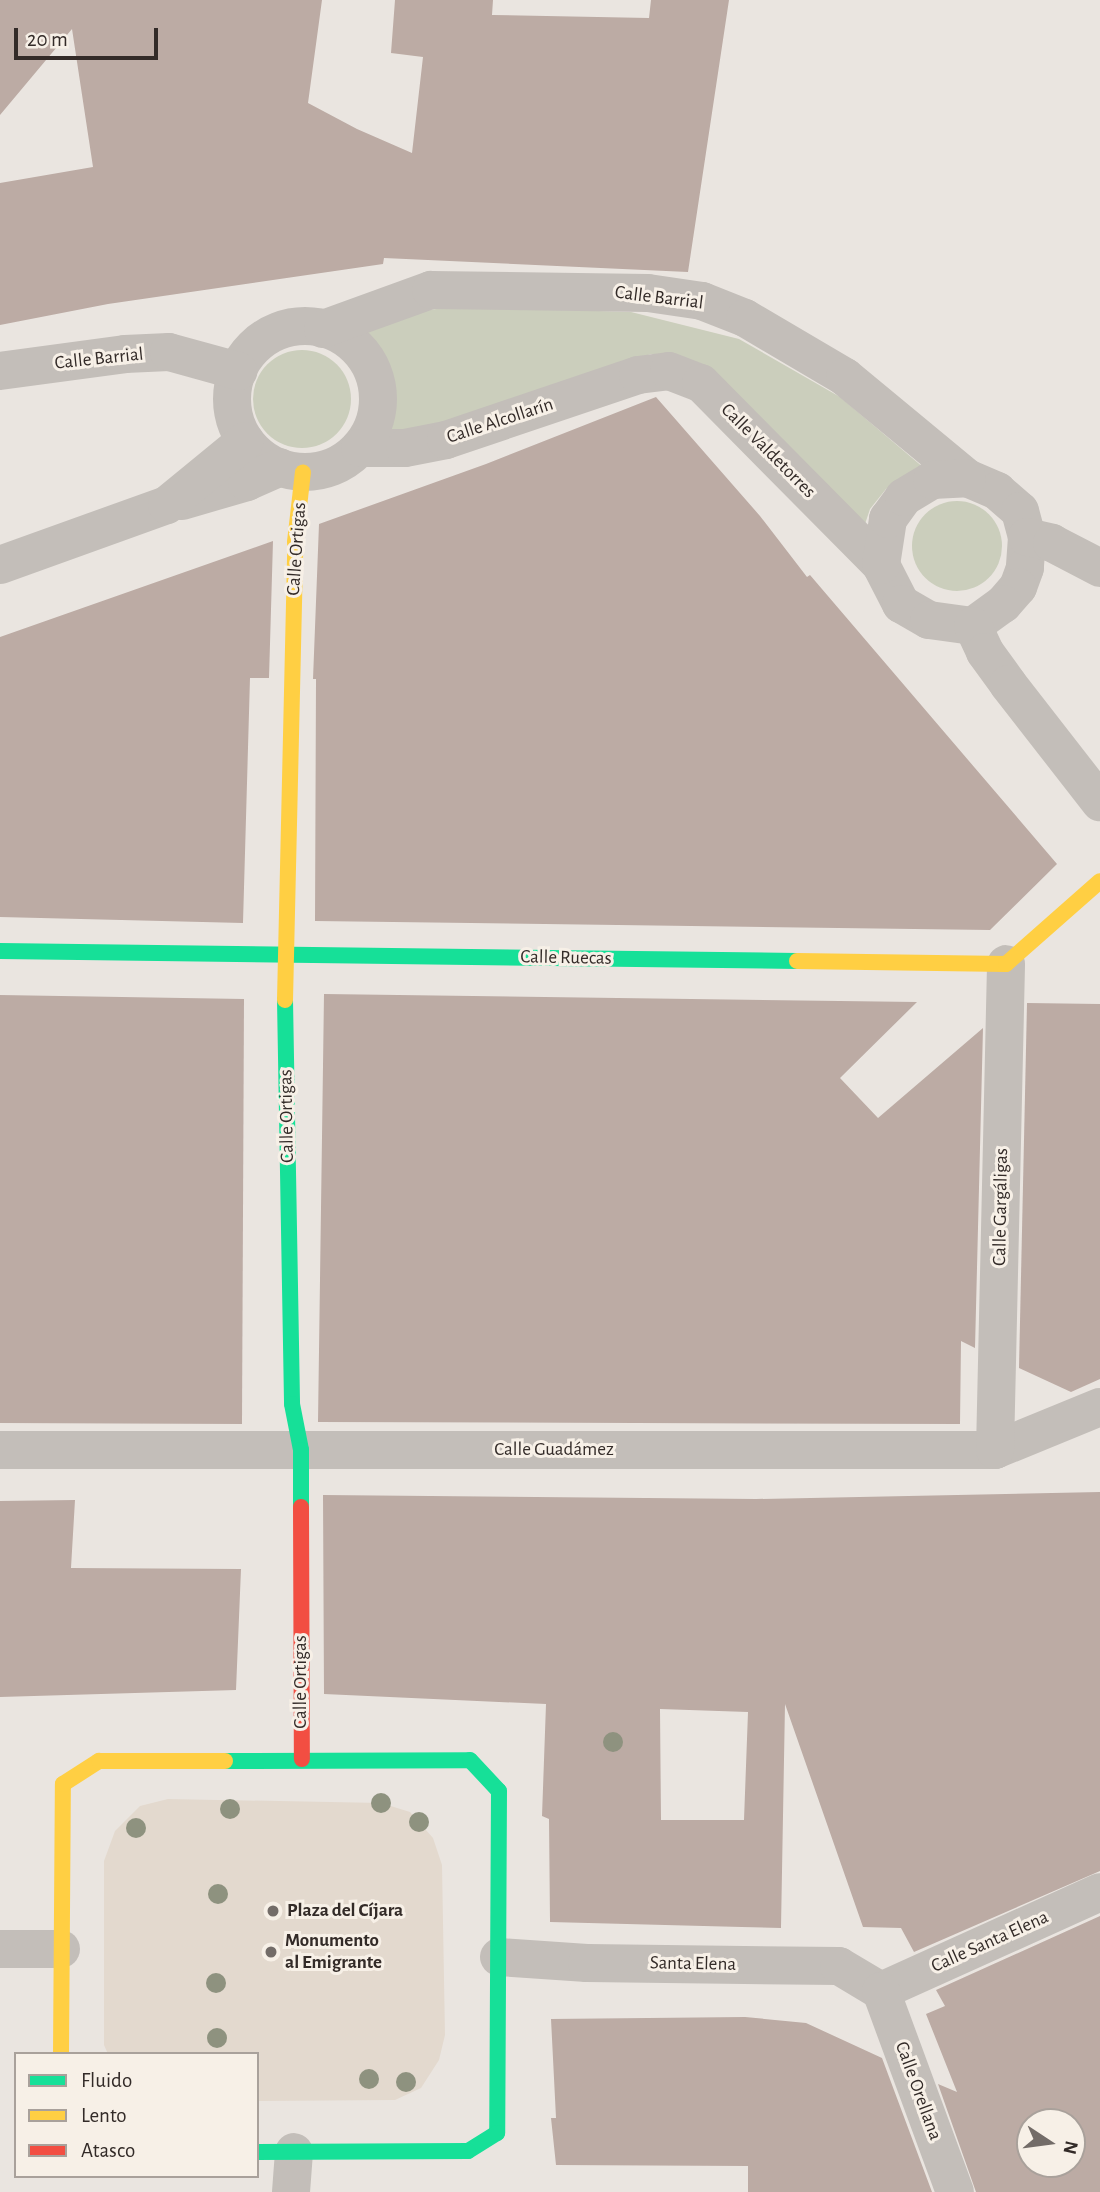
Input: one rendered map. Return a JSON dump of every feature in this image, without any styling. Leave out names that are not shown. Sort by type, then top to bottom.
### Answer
[{"type":"street","name":"Calle Barrial","points":[[323,329],[431,290],[648,293],[702,301],[745,318],[845,377],[967,478],[997,491],[1024,524],[1052,543],[1100,568]]},
{"type":"street","points":[[0,565],[167,505],[291,470],[324,470],[344,461],[360,447],[373,426],[378,402],[374,378],[364,356],[345,338],[323,329],[303,326],[283,330],[264,339],[248,353],[238,371],[232,407],[236,425],[257,455],[291,470]]},
{"type":"street","name":"Calle Barrial","points":[[0,371],[125,354],[169,352],[238,371]]},
{"type":"street","name":"Calle Valdetorres","points":[[638,375],[669,371],[701,383],[881,565],[901,604],[929,620],[973,626]]},
{"type":"street","name":"Calle Alcollarín","points":[[360,447],[405,448],[446,440],[638,375]]},
{"type":"street","points":[[167,505],[245,441]]},
{"type":"street","name":"Calle Ortigas","points":[[291,470],[295,542],[284,954],[292,1404],[301,1450],[302,1759]]},
{"type":"street","points":[[881,565],[888,519],[904,497],[932,480],[967,478]]},
{"type":"street","points":[[1024,524],[1025,568],[1017,587],[1003,604],[973,626],[985,652],[1008,684],[1100,802]]},
{"type":"street","points":[[1006,964],[1100,881]]},
{"type":"street","name":"Calle Ruecas","points":[[0,951],[1006,964]]},
{"type":"street","name":"Calle Gargáligas","points":[[995,1450],[1006,964]]},
{"type":"street","name":"Calle Guadámez","points":[[0,1450],[995,1450],[1100,1407]]},
{"type":"street","points":[[61,2052],[63,1784],[99,1761],[470,1760],[499,1791],[497,2133],[468,2151],[276,2152],[292,2192]]},
{"type":"street","name":"Calle Santa Elena","points":[[881,1991],[1100,1892]]},
{"type":"street","points":[[0,1950],[61,1949]]},
{"type":"street","name":"Santa Elena","points":[[499,1957],[587,1963],[839,1966],[881,1991]]},
{"type":"street","name":"Calle Orellana","points":[[881,1991],[955,2192]]},
{"type":"green space","points":[[463,307],[631,312],[739,339],[840,397],[924,468],[886,489],[870,509],[862,533],[683,359],[651,354],[426,431],[381,433],[389,415],[392,386],[375,345],[357,326],[424,310]]},
{"type":"green space","points":[[302,350],[321,353],[337,364],[348,380],[351,399],[348,418],[337,434],[321,445],[302,448],[283,445],[267,434],[256,418],[253,399],[256,380],[267,364],[283,353]]},
{"type":"green space","points":[[948,501],[966,501],[982,508],[995,521],[1002,537],[1002,555],[995,571],[982,584],[966,591],[948,591],[932,584],[919,571],[912,555],[912,537],[919,521],[932,508]]},
{"type":"shaded area","name":"Plaza del Cíjara","points":[[168,1799],[381,1803],[410,1812],[433,1838],[442,1865],[445,2035],[439,2060],[421,2088],[395,2100],[259,2101],[259,2052],[107,2052],[104,2045],[104,1861],[115,1831],[140,1806]]},
{"type":"building","points":[[0,0],[322,0],[308,103],[357,129],[412,153],[423,57],[391,53],[395,0],[493,0],[492,15],[649,18],[651,0],[729,0],[688,272],[384,258],[383,264],[108,304],[0,325],[0,183],[93,167],[72,29],[0,115]]},
{"type":"building","points":[[656,397],[760,516],[807,577],[810,575],[1057,864],[990,930],[315,921],[316,679],[313,679],[319,524],[486,464]]},
{"type":"building","points":[[273,541],[269,678],[250,678],[243,923],[0,917],[0,637]]},
{"type":"building","points":[[324,994],[917,1002],[840,1078],[878,1118],[983,1028],[975,1348],[961,1341],[960,1424],[318,1422]]},
{"type":"building","points":[[0,995],[244,999],[242,1424],[0,1423]]},
{"type":"building","points":[[1027,1003],[1100,1004],[1100,1379],[1071,1392],[1019,1368]]},
{"type":"building","points":[[1100,1492],[1100,1871],[914,1952],[901,1928],[863,1927],[785,1704],[781,1928],[550,1922],[549,1819],[542,1816],[546,1704],[324,1694],[323,1495],[756,1499]],"holes":[[[660,1709],[748,1712],[744,1820],[661,1820]]]},
{"type":"building","points":[[75,1500],[71,1568],[241,1569],[236,1690],[0,1697],[0,1501]]},
{"type":"building","points":[[1100,1916],[1100,2192],[976,2192],[938,2084],[957,2092],[926,2014],[945,2006],[936,1990]]},
{"type":"building","points":[[745,2017],[806,2023],[882,2058],[932,2192],[748,2192],[748,2166],[556,2165],[551,2118],[556,2118],[551,2019]]},
{"type":"traffic: fast","points":[[0,951],[797,961]]},
{"type":"traffic: fast","points":[[285,1000],[292,1404],[301,1450],[301,1507]]},
{"type":"traffic: fast","points":[[225,1761],[470,1760],[499,1791],[497,2133],[468,2151],[259,2152]]},
{"type":"traffic: slow","points":[[285,1000],[295,542],[303,472]]},
{"type":"traffic: slow","points":[[797,961],[1006,964],[1100,881]]},
{"type":"traffic: slow","points":[[61,2052],[63,1784],[99,1761],[225,1761]]},
{"type":"traffic: jam","points":[[301,1507],[302,1759]]},
{"type":"place","name":"Plaza del Cíjara","points":[[273,1911]]},
{"type":"place","name":"Monumento al Emigrante","points":[[271,1952]]}]
